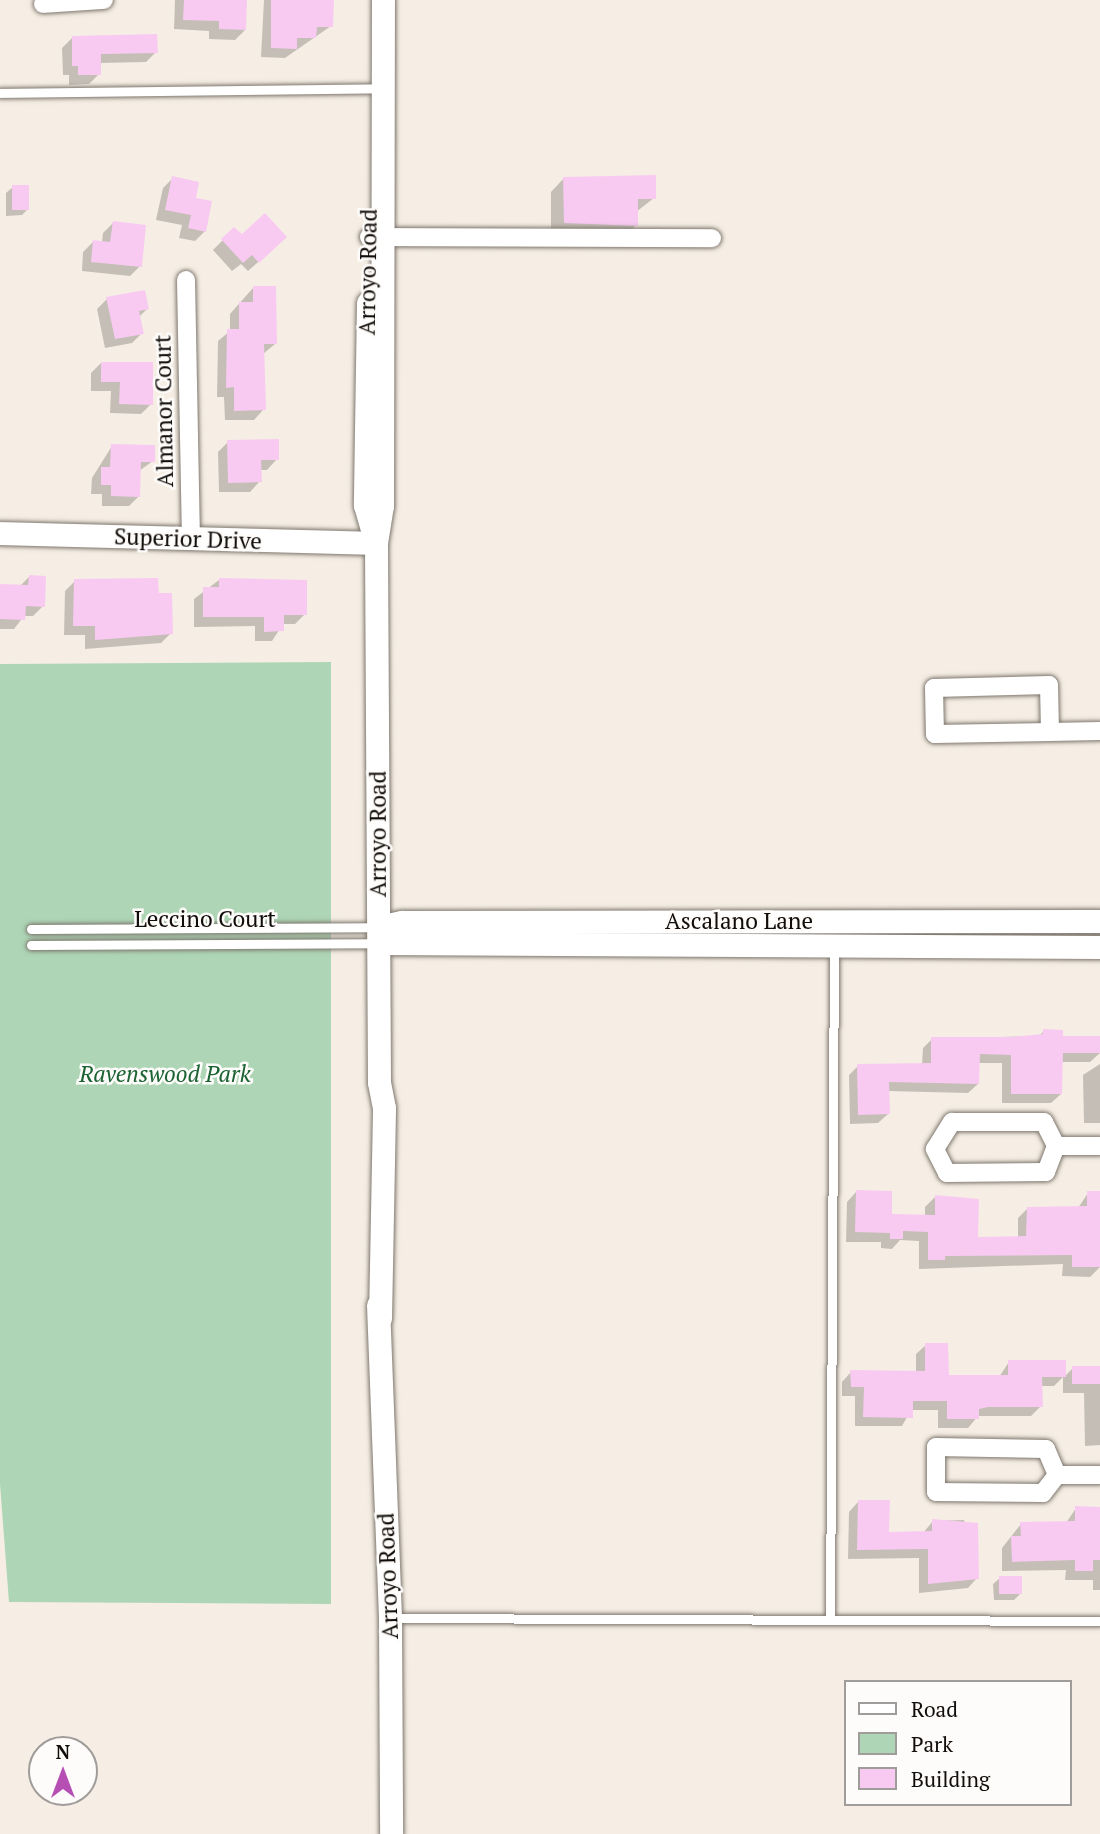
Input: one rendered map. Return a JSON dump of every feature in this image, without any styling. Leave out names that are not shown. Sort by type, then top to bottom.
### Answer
[{"type":"street","points":[[43,4],[104,0]]},
{"type":"street","name":"Arroyo Road","points":[[368,0],[376,88],[377,237],[365,505],[376,543],[379,1082],[384,1108],[384,1280],[380,1318],[390,1618],[391,1834]]},
{"type":"street","name":"Arroyo Road","points":[[376,88],[383,0]]},
{"type":"street","points":[[377,237],[712,238]]},
{"type":"street","name":"Almanor Court","points":[[186,281],[191,540]]},
{"type":"street","name":"Superior Drive","points":[[0,533],[376,543]]},
{"type":"street","points":[[1050,732],[1049,685],[934,688],[935,734],[1050,732],[1100,730]]},
{"type":"street","name":"Ascalano Lane","points":[[379,935],[402,922],[1100,921]]},
{"type":"street","name":"Ascalano Lane","points":[[379,935],[834,947],[1100,947]]},
{"type":"street","points":[[952,1122],[1044,1122],[1056,1146],[1046,1172],[947,1172],[935,1149],[952,1122]]},
{"type":"street","points":[[1056,1146],[1100,1146]]},
{"type":"street","points":[[936,1447],[1046,1449],[1057,1475],[1043,1493],[936,1492],[936,1447]]},
{"type":"street","points":[[1057,1475],[1100,1475]]},
{"type":"lane","points":[[0,93],[376,88]]},
{"type":"lane","name":"Leccino Court","points":[[31,929],[379,935]]},
{"type":"lane","name":"Leccino Court","points":[[31,945],[379,935]]},
{"type":"lane","points":[[830,1620],[834,947]]},
{"type":"lane","points":[[390,1618],[1100,1621]]},
{"type":"green space","name":"Ravenswood Park","points":[[331,662],[331,1604],[9,1602],[0,1484],[0,664]]},
{"type":"building","points":[[184,0],[247,0],[246,30],[219,29],[219,21],[183,20]]},
{"type":"building","points":[[271,0],[334,0],[333,27],[317,27],[316,38],[297,38],[297,49],[271,48]]},
{"type":"building","points":[[157,34],[158,53],[101,54],[101,75],[78,75],[78,66],[72,66],[72,36]]},
{"type":"building","points":[[656,175],[656,199],[638,199],[638,226],[564,223],[563,177]]},
{"type":"building","points":[[172,176],[199,182],[196,198],[212,201],[206,232],[188,228],[191,215],[165,210]]},
{"type":"building","points":[[12,185],[29,185],[29,210],[12,210]]},
{"type":"building","points":[[265,213],[287,237],[259,263],[252,255],[243,263],[221,239],[234,227],[242,234]]},
{"type":"building","points":[[113,221],[146,225],[142,267],[91,262],[93,240],[110,242]]},
{"type":"building","points":[[253,286],[276,286],[277,344],[264,344],[266,410],[234,411],[234,387],[226,388],[227,329],[239,329],[239,302],[253,302]]},
{"type":"building","points":[[145,290],[149,309],[139,311],[144,334],[115,339],[106,297]]},
{"type":"building","points":[[101,362],[153,362],[153,405],[119,404],[120,382],[101,382]]},
{"type":"building","points":[[279,439],[279,460],[261,460],[262,482],[228,483],[227,440]]},
{"type":"building","points":[[111,444],[155,445],[155,462],[141,462],[140,497],[111,496],[111,485],[101,485],[101,467],[110,467]]},
{"type":"building","points":[[29,575],[46,576],[45,607],[26,606],[25,620],[0,619],[0,584],[28,585]]},
{"type":"building","points":[[158,578],[159,593],[172,593],[173,634],[95,640],[95,626],[73,626],[74,579]]},
{"type":"building","points":[[219,578],[307,580],[307,615],[284,615],[284,631],[264,632],[264,617],[203,617],[203,587],[219,587]]},
{"type":"building","points":[[1043,1029],[1063,1030],[1063,1036],[1100,1036],[1100,1053],[1063,1053],[1062,1094],[1011,1094],[1011,1055],[980,1054],[979,1084],[889,1082],[890,1114],[858,1115],[857,1064],[931,1063],[931,1037],[1011,1037],[1043,1034]]},
{"type":"building","points":[[856,1190],[892,1191],[892,1214],[935,1215],[935,1195],[979,1199],[978,1237],[1026,1236],[1027,1207],[1087,1206],[1087,1191],[1100,1191],[1100,1267],[1072,1267],[1072,1255],[945,1256],[945,1260],[928,1260],[928,1232],[903,1231],[903,1239],[890,1239],[890,1233],[855,1232]]},
{"type":"building","points":[[925,1343],[948,1343],[949,1375],[1008,1375],[1008,1360],[1066,1360],[1066,1377],[1042,1377],[1043,1407],[988,1407],[979,1409],[979,1419],[947,1419],[947,1401],[913,1401],[913,1418],[863,1417],[864,1387],[851,1387],[850,1370],[925,1371]]},
{"type":"building","points":[[1072,1366],[1100,1366],[1100,1384],[1072,1384]]},
{"type":"building","points":[[858,1500],[890,1500],[889,1532],[932,1531],[932,1519],[978,1523],[979,1579],[928,1584],[928,1549],[857,1550]]},
{"type":"building","points":[[1075,1506],[1100,1507],[1100,1560],[1093,1560],[1093,1571],[1075,1571],[1075,1560],[1012,1562],[1011,1536],[1021,1536],[1020,1522],[1075,1521]]},
{"type":"building","points":[[999,1576],[1022,1576],[1022,1594],[999,1594]]}]
